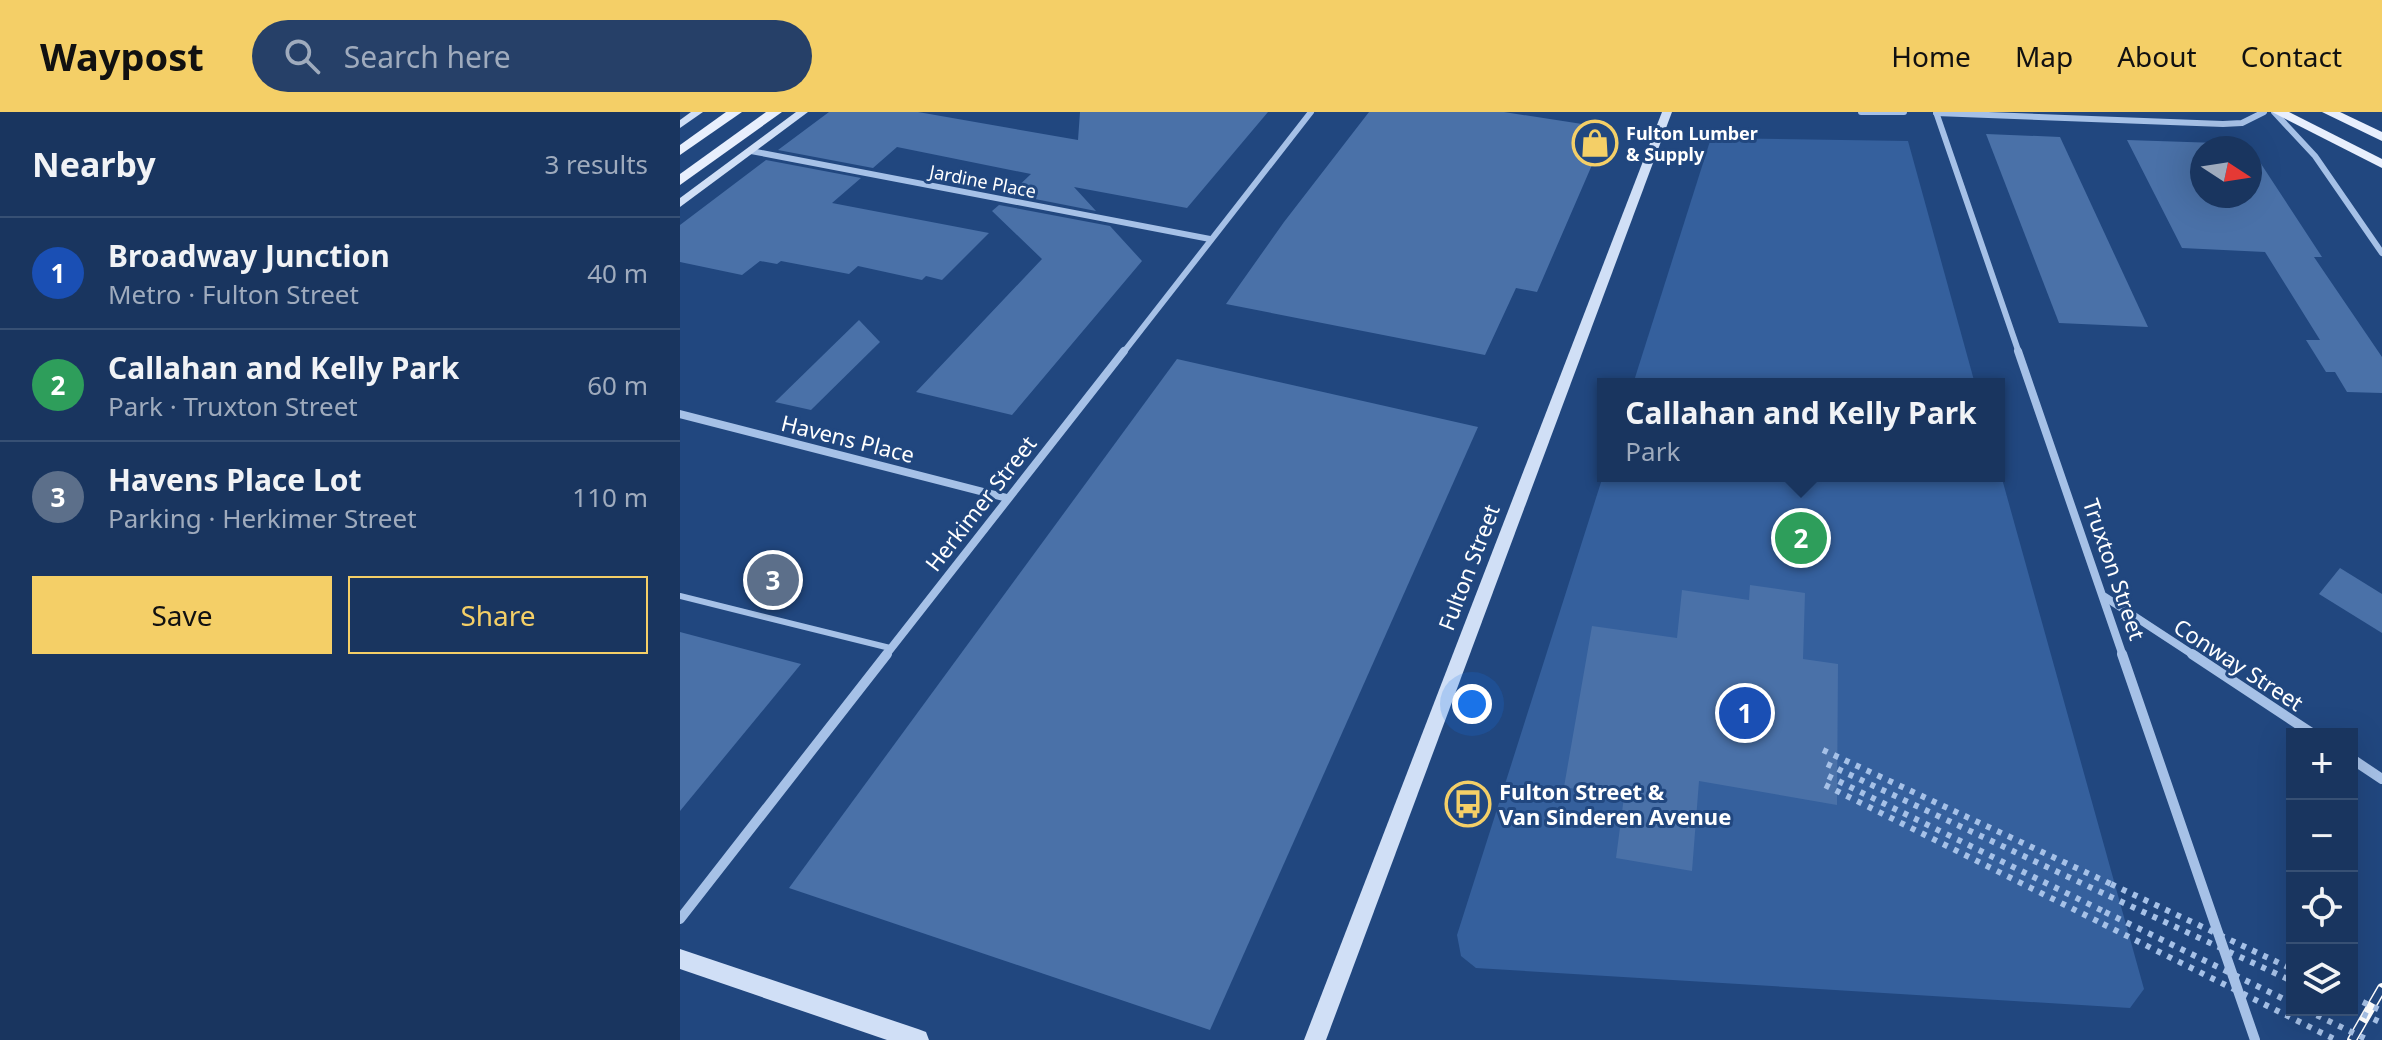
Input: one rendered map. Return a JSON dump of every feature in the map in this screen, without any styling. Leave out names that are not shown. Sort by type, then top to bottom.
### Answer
[{"type":"main road","points":[[680,125],[698,112]]},
{"type":"main road","points":[[680,151],[735,112]]},
{"type":"main road","points":[[680,181],[775,112]]},
{"type":"main road","points":[[680,204],[803,112]]},
{"type":"main road","name":"Fulton Street","points":[[1315,1040],[1667,112]]},
{"type":"main road","points":[[2277,112],[2382,164]]},
{"type":"main road","points":[[2329,112],[2382,137]]},
{"type":"main road","points":[[680,959],[918,1040]]},
{"type":"street","name":"Herkimer Street","points":[[680,919],[1311,112]]},
{"type":"street","points":[[1861,112],[1904,112]]},
{"type":"street","points":[[1936,112],[2223,124],[2242,123],[2264,112]]},
{"type":"street","name":"Truxton Street","points":[[1936,112],[2255,1040]]},
{"type":"street","points":[[2277,112],[2315,156],[2382,253]]},
{"type":"street","name":"Jardine Place","points":[[751,151],[1210,239]]},
{"type":"street","name":"Havens Place","points":[[680,414],[1007,498]]},
{"type":"street","name":"Conway Street","points":[[2104,597],[2304,728]]},
{"type":"street","points":[[2358,763],[2382,779]]},
{"type":"lane","points":[[680,596],[890,648]]},
{"type":"path","points":[[1823,750],[2286,966]]},
{"type":"path","points":[[1827,764],[2286,978]]},
{"type":"path","points":[[1828,776],[2286,1000]]},
{"type":"path","points":[[1825,785],[2336,1040]]},
{"type":"path","points":[[2358,1000],[2382,1011]]},
{"type":"path","points":[[2358,1012],[2382,1023]]},
{"type":"path","points":[[2318,1016],[2368,1040]]},
{"type":"shaded area","points":[[1711,138],[1908,141],[1973,378],[1635,378]]},
{"type":"shaded area","points":[[1601,482],[2003,482],[2144,989],[2130,1008],[1476,968],[1461,956],[1457,935]]},
{"type":"building","points":[[829,112],[918,112],[1078,140],[1080,112],[1268,112],[1187,208],[1074,187],[1096,211],[1010,194],[1031,174],[897,147],[873,168],[778,150]]},
{"type":"building","points":[[1369,112],[1504,112],[1608,128],[1537,292],[1516,288],[1485,355],[1226,304],[1284,222]]},
{"type":"building","points":[[1986,134],[2060,137],[2148,327],[2059,323]]},
{"type":"building","points":[[2127,140],[2190,142],[2190,208],[2262,208],[2262,165],[2322,257],[2314,257],[2382,357],[2382,393],[2347,392],[2335,372],[2326,372],[2306,340],[2320,340],[2265,252],[2182,248]]},
{"type":"building","points":[[766,160],[861,178],[832,203],[989,233],[942,280],[926,276],[922,280],[858,266],[849,274],[781,261],[777,264],[760,261],[742,275],[680,262],[680,225]]},
{"type":"building","points":[[999,205],[1110,226],[1142,261],[1012,415],[916,392],[1042,259],[992,211]]},
{"type":"building","points":[[859,320],[880,342],[811,410],[775,402]]},
{"type":"building","points":[[1177,359],[1478,427],[1210,1030],[789,888]]},
{"type":"building","points":[[2340,568],[2382,594],[2382,633],[2319,594]]},
{"type":"building","points":[[1750,585],[1805,593],[1803,659],[1838,664],[1837,805],[1699,781],[1692,871],[1616,858],[1624,797],[1564,787],[1592,626],[1677,638],[1682,590],[1749,600]]},
{"type":"building","points":[[680,632],[801,664],[680,811]]},
{"type":"railway","points":[[2352,1040],[2382,988]]},
{"type":"place","name":"Fulton Lumber & Supply","points":[[1595,143]]},
{"type":"place","name":"Callahan and Kelly Park","points":[[1801,538]]},
{"type":"place","name":"Havens Place Lot","points":[[773,580]]},
{"type":"place","name":"Broadway Junction","points":[[1745,713]]},
{"type":"place","name":"Fulton Street & Van Sinderen Avenue","points":[[1468,804]]}]
